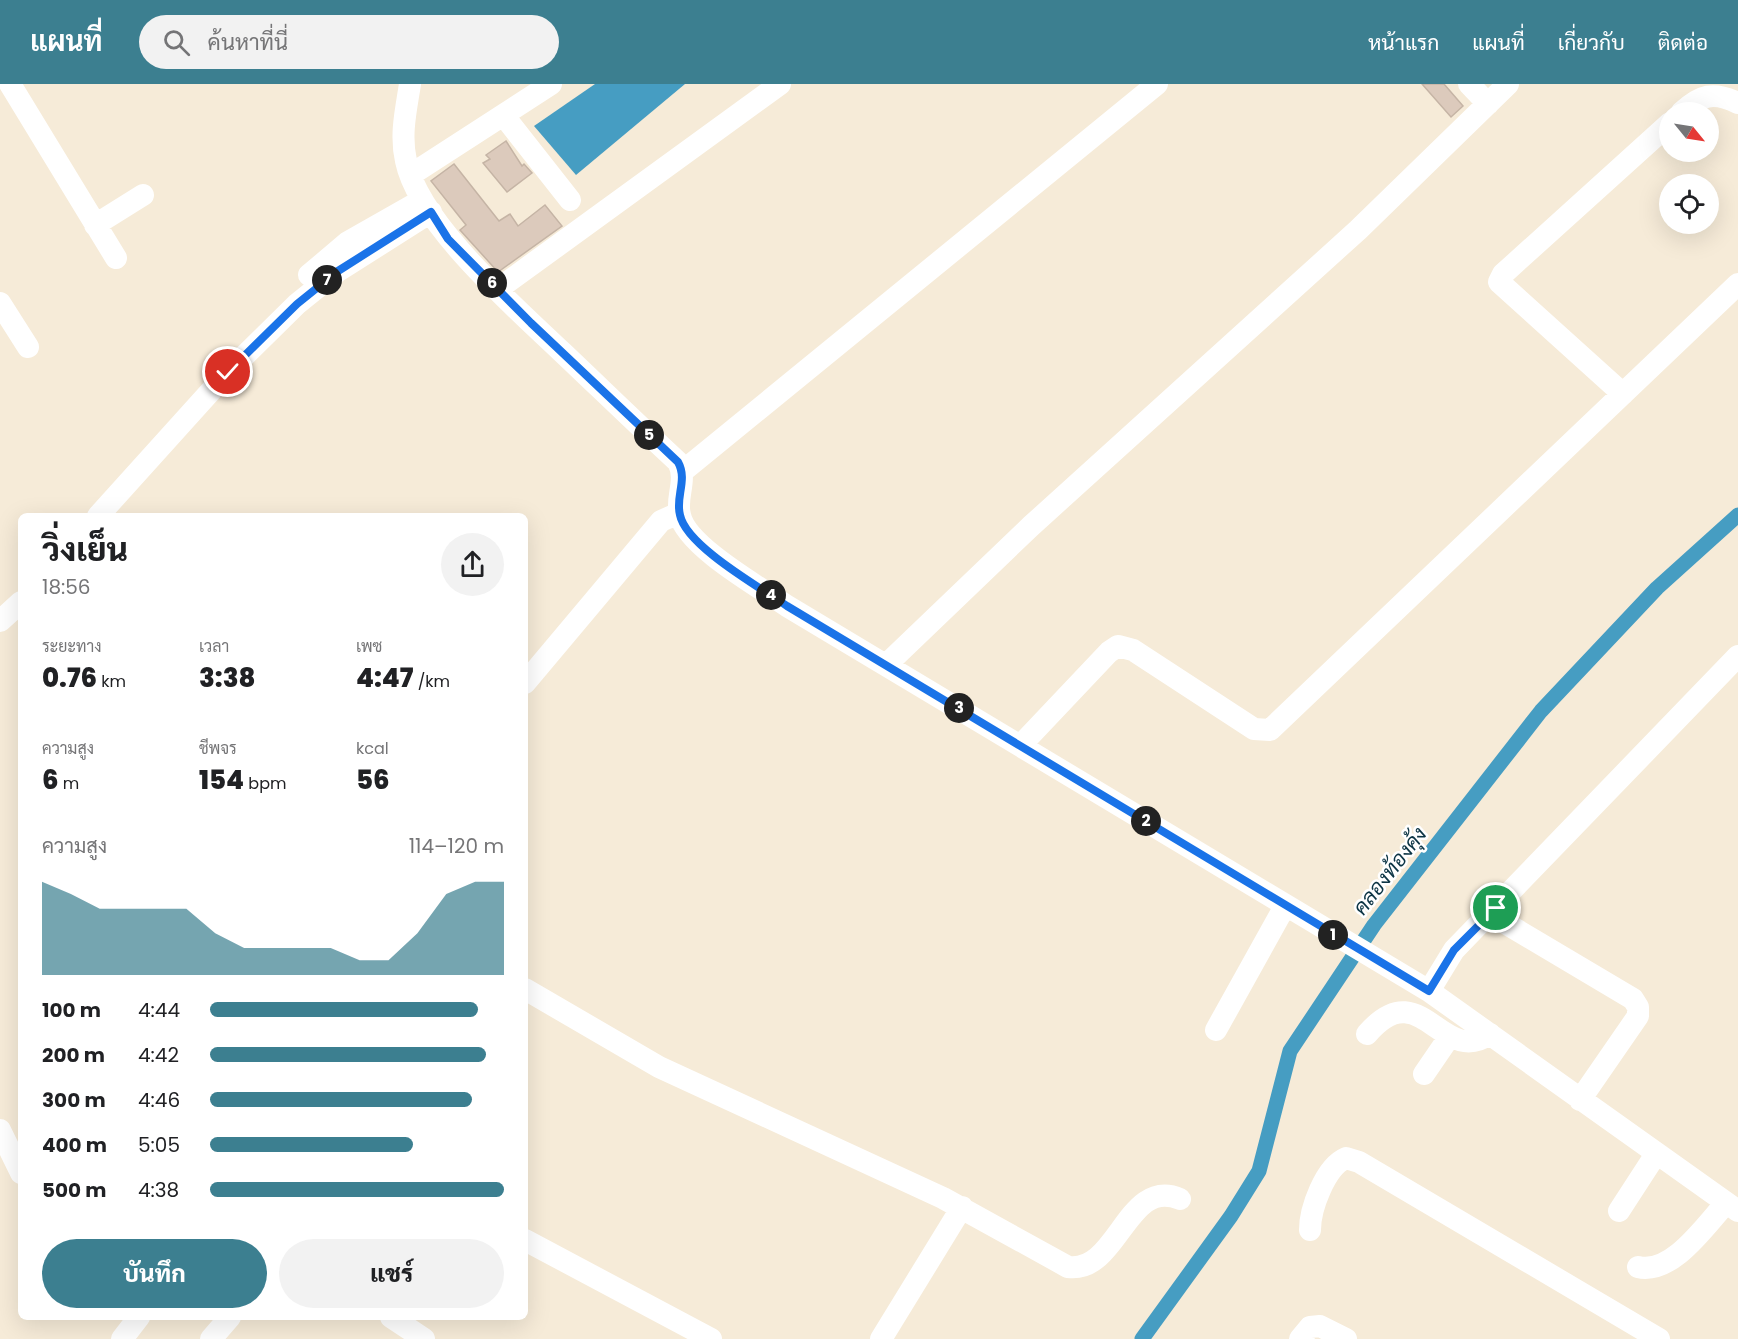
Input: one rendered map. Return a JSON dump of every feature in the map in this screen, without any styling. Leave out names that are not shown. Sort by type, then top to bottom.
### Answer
[{"type":"street","points":[[10,84],[116,258]]},
{"type":"street","points":[[410,84],[403,128],[406,162],[427,206],[448,239],[678,462],[683,471],[679,513],[688,534],[722,561],[787,606],[1021,745],[1348,945],[1429,991],[1732,1207],[1665,1264],[1648,1269],[1638,1267]]},
{"type":"street","points":[[412,174],[551,84]]},
{"type":"street","points":[[498,289],[780,84]]},
{"type":"street","points":[[683,471],[1157,84]]},
{"type":"street","points":[[1469,84],[1488,104]]},
{"type":"street","points":[[886,665],[1031,526],[1358,230],[1508,84]]},
{"type":"street","points":[[1693,102],[1706,96],[1738,103]]},
{"type":"street","points":[[504,116],[570,200]]},
{"type":"street","points":[[1623,394],[1499,282],[1503,274],[1659,133]]},
{"type":"street","points":[[95,225],[143,195]]},
{"type":"street","points":[[246,333],[348,242],[427,206]]},
{"type":"street","points":[[101,513],[228,372],[297,304],[427,206]]},
{"type":"street","points":[[1021,745],[1109,652],[1118,646],[1133,650],[1254,729],[1270,730],[1738,284]]},
{"type":"street","points":[[0,303],[28,347]]},
{"type":"street","points":[[528,679],[661,520],[679,513]]},
{"type":"street","points":[[0,621],[18,605]]},
{"type":"street","points":[[1429,991],[1454,950],[1738,656]]},
{"type":"street","points":[[1216,1030],[1285,906]]},
{"type":"street","points":[[1490,914],[1633,999],[1638,1007],[1638,1016],[1580,1100]]},
{"type":"street","points":[[528,991],[659,1067],[962,1207],[1056,1261],[1076,1268],[1084,1267],[1101,1256],[1135,1212],[1149,1201],[1164,1195],[1180,1198]]},
{"type":"street","points":[[1366,1034],[1385,1016],[1405,1013],[1429,1022],[1467,1044],[1478,1043],[1490,1034]]},
{"type":"street","points":[[1424,1074],[1450,1036]]},
{"type":"street","points":[[0,1130],[18,1167]]},
{"type":"street","points":[[1619,1211],[1656,1154]]},
{"type":"street","points":[[1310,1230],[1313,1203],[1332,1170],[1339,1161],[1346,1158],[1359,1162],[1659,1339]]},
{"type":"street","points":[[881,1339],[962,1207]]},
{"type":"street","points":[[528,1242],[711,1339]]},
{"type":"street","points":[[122,1339],[137,1320]]},
{"type":"street","points":[[211,1339],[227,1320]]},
{"type":"street","points":[[396,1320],[424,1339]]},
{"type":"street","points":[[1300,1339],[1310,1327],[1320,1326],[1346,1339]]},
{"type":"water","points":[[595,84],[685,84],[576,175],[534,126]]},
{"type":"building","points":[[1422,84],[1444,84],[1463,106],[1451,117]]},
{"type":"building","points":[[506,141],[522,166],[524,164],[532,173],[507,192],[483,163],[490,159],[486,155]]},
{"type":"building","points":[[454,164],[499,221],[510,214],[518,226],[545,205],[562,226],[498,272],[460,230],[466,225],[431,181]]},
{"type":"waterway","name":"คลองท้องคุ้ง","points":[[1142,1339],[1231,1216],[1259,1171],[1290,1051],[1374,925],[1541,711],[1657,588],[1738,515]]},
{"type":"route","points":[[228,372],[297,304],[338,271],[431,212],[448,239],[531,323],[678,462],[683,471],[679,513],[682,525],[688,534],[722,561],[787,606],[1021,745],[1348,945],[1429,991],[1454,950],[1496,908]]}]
